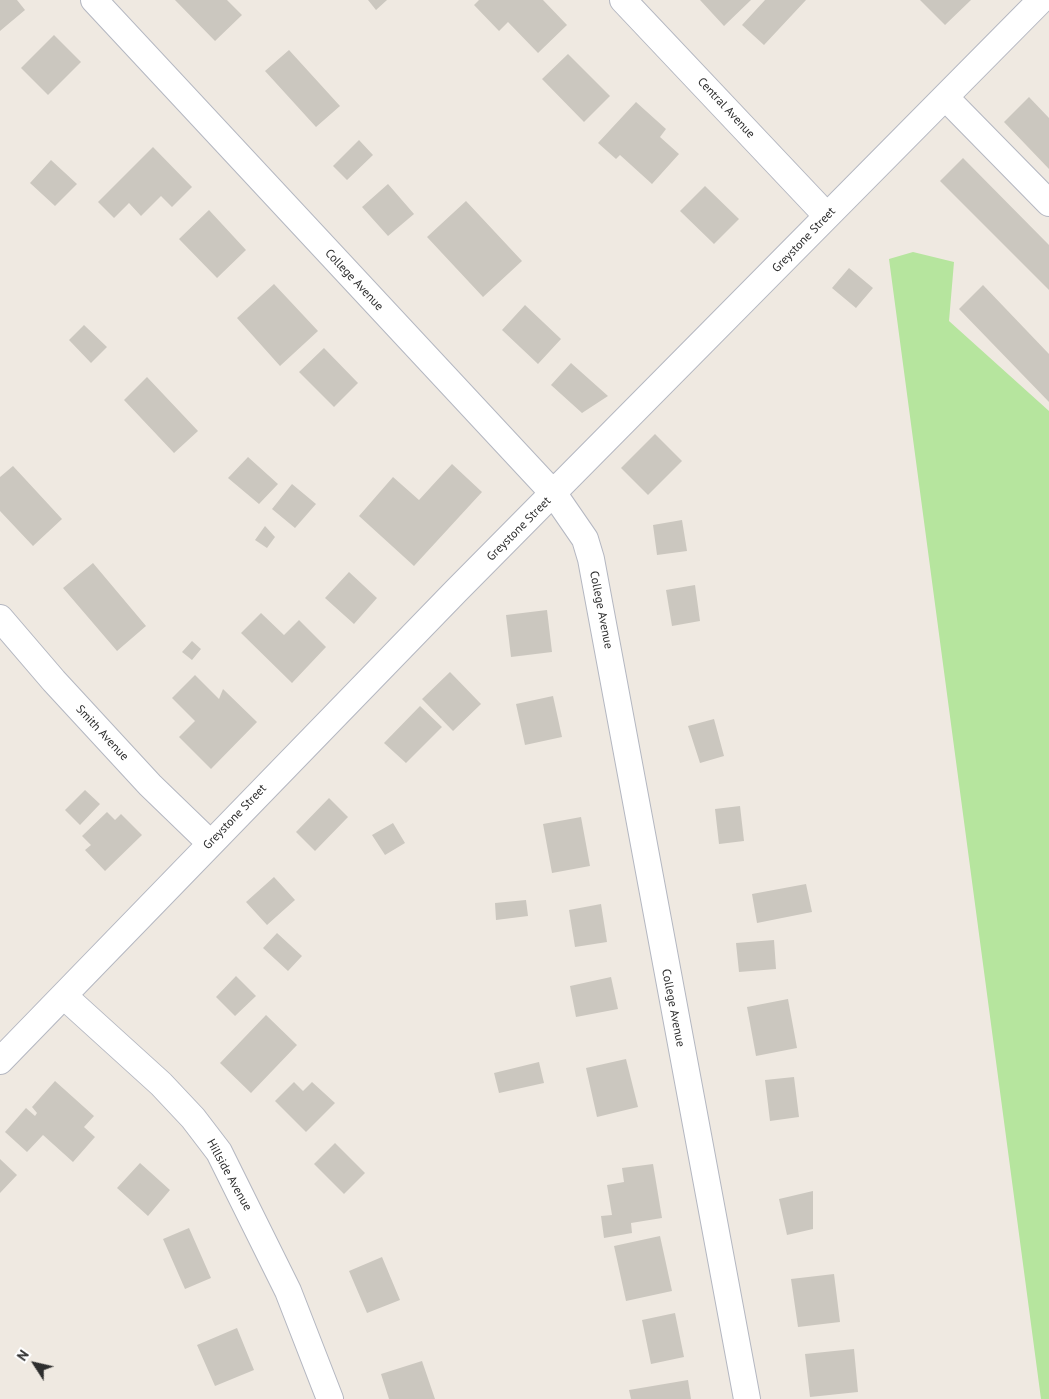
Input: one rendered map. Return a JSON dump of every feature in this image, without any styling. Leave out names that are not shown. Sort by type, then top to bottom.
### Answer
[{"type":"street","name":"College Avenue","points":[[94,0],[554,494],[582,532],[591,559],[747,1399]]},
{"type":"street","name":"Central Avenue","points":[[623,0],[827,216]]},
{"type":"street","name":"Greystone Street","points":[[0,1061],[210,843],[1041,0]]},
{"type":"street","points":[[946,98],[1049,203]]},
{"type":"street","name":"Smith Avenue","points":[[0,618],[54,682],[144,778],[210,843]]},
{"type":"street","name":"Hillside Avenue","points":[[64,996],[161,1084],[193,1118],[214,1145],[236,1182],[288,1291],[330,1399]]},
{"type":"green space","points":[[913,252],[954,262],[949,321],[1049,411],[1049,1399],[1041,1399],[889,259]]},
{"type":"building","points":[[0,0],[17,0],[25,10],[0,31]]},
{"type":"building","points":[[175,0],[227,0],[242,15],[215,41]]},
{"type":"building","points":[[368,0],[387,0],[376,10]]},
{"type":"building","points":[[479,0],[543,0],[567,25],[538,53],[508,22],[499,31],[474,5]]},
{"type":"building","points":[[700,0],[751,0],[724,26]]},
{"type":"building","points":[[765,0],[806,0],[764,45],[742,25]]},
{"type":"building","points":[[920,0],[971,0],[945,25]]},
{"type":"building","points":[[54,35],[81,62],[48,95],[21,68]]},
{"type":"building","points":[[289,50],[340,106],[316,127],[265,71]]},
{"type":"building","points":[[568,54],[610,96],[584,122],[542,79]]},
{"type":"building","points":[[1029,97],[1049,118],[1049,169],[1004,122]]},
{"type":"building","points":[[636,102],[666,129],[660,137],[679,154],[652,184],[620,155],[616,159],[598,143]]},
{"type":"building","points":[[359,140],[373,155],[347,180],[333,166]]},
{"type":"building","points":[[153,147],[192,187],[172,207],[161,196],[141,216],[129,203],[114,218],[98,202]]},
{"type":"building","points":[[963,158],[1049,245],[1049,290],[940,181]]},
{"type":"building","points":[[51,160],[77,184],[55,206],[30,183]]},
{"type":"building","points":[[388,184],[414,214],[388,236],[362,207]]},
{"type":"building","points":[[705,186],[739,219],[714,244],[680,211]]},
{"type":"building","points":[[466,201],[522,261],[483,297],[427,237]]},
{"type":"building","points":[[209,210],[246,250],[217,278],[179,239]]},
{"type":"building","points":[[849,268],[873,288],[856,308],[832,288]]},
{"type":"building","points":[[274,284],[318,331],[280,366],[237,318]]},
{"type":"building","points":[[983,285],[1049,354],[1049,402],[959,309]]},
{"type":"building","points":[[525,305],[561,339],[538,364],[502,330]]},
{"type":"building","points":[[84,325],[107,347],[91,363],[69,340]]},
{"type":"building","points":[[324,348],[358,383],[334,407],[299,372]]},
{"type":"building","points":[[571,363],[608,396],[582,413],[551,385]]},
{"type":"building","points":[[147,377],[198,431],[174,453],[124,400]]},
{"type":"building","points":[[655,434],[682,461],[648,495],[621,468]]},
{"type":"building","points":[[248,457],[278,484],[259,504],[228,478]]},
{"type":"building","points":[[452,464],[482,492],[414,566],[359,516],[393,477],[419,500]]},
{"type":"building","points":[[13,466],[62,519],[33,546],[0,511],[0,477]]},
{"type":"building","points":[[292,484],[316,504],[295,528],[272,509]]},
{"type":"building","points":[[682,520],[687,551],[657,555],[653,525]]},
{"type":"building","points":[[265,526],[275,537],[267,548],[255,540]]},
{"type":"building","points":[[93,563],[146,626],[117,651],[63,588]]},
{"type":"building","points":[[349,572],[377,598],[354,624],[325,598]]},
{"type":"building","points":[[695,585],[700,621],[672,626],[666,590]]},
{"type":"building","points":[[547,610],[552,652],[511,657],[506,615]]},
{"type":"building","points":[[261,613],[284,635],[299,620],[326,647],[292,683],[241,633]]},
{"type":"building","points":[[192,641],[201,649],[192,660],[182,652]]},
{"type":"building","points":[[450,672],[481,704],[453,731],[422,699]]},
{"type":"building","points":[[195,675],[219,699],[223,689],[257,722],[211,769],[179,737],[195,721],[172,698]]},
{"type":"building","points":[[553,696],[562,737],[525,745],[516,704]]},
{"type":"building","points":[[420,706],[442,727],[406,763],[384,743]]},
{"type":"building","points":[[714,719],[724,756],[700,763],[688,726]]},
{"type":"building","points":[[85,790],[100,804],[80,825],[65,810]]},
{"type":"building","points":[[329,798],[348,817],[315,851],[296,832]]},
{"type":"building","points":[[740,806],[744,841],[719,844],[715,809]]},
{"type":"building","points":[[107,812],[115,820],[121,814],[142,835],[105,871],[85,850],[91,845],[82,836]]},
{"type":"building","points":[[581,817],[590,866],[552,873],[543,824]]},
{"type":"building","points":[[393,823],[405,843],[385,855],[372,835]]},
{"type":"building","points":[[274,877],[295,900],[267,925],[246,902]]},
{"type":"building","points":[[806,884],[812,912],[757,923],[752,894]]},
{"type":"building","points":[[526,900],[528,916],[496,920],[495,903]]},
{"type":"building","points":[[601,904],[607,942],[575,947],[569,910]]},
{"type":"building","points":[[277,933],[302,956],[288,971],[263,948]]},
{"type":"building","points":[[774,940],[776,969],[739,972],[736,943]]},
{"type":"building","points":[[236,976],[256,996],[235,1016],[216,997]]},
{"type":"building","points":[[611,977],[618,1009],[576,1017],[570,986]]},
{"type":"building","points":[[788,999],[797,1048],[756,1056],[747,1007]]},
{"type":"building","points":[[266,1015],[297,1045],[251,1093],[220,1063]]},
{"type":"building","points":[[626,1059],[638,1107],[597,1117],[586,1068]]},
{"type":"building","points":[[539,1062],[544,1083],[499,1093],[494,1073]]},
{"type":"building","points":[[794,1077],[799,1117],[770,1121],[765,1080]]},
{"type":"building","points":[[55,1081],[94,1116],[84,1127],[95,1137],[73,1162],[43,1135],[27,1152],[5,1132],[26,1108],[35,1116],[37,1113],[32,1107]]},
{"type":"building","points":[[294,1082],[303,1091],[312,1082],[335,1103],[306,1132],[275,1101]]},
{"type":"building","points":[[335,1143],[365,1173],[344,1194],[314,1164]]},
{"type":"building","points":[[0,1159],[17,1175],[0,1193]]},
{"type":"building","points":[[140,1163],[170,1190],[148,1216],[117,1188]]},
{"type":"building","points":[[653,1164],[662,1218],[631,1223],[632,1233],[604,1238],[601,1216],[612,1215],[607,1185],[624,1182],[622,1168]]},
{"type":"building","points":[[813,1191],[813,1229],[787,1235],[779,1199]]},
{"type":"building","points":[[189,1228],[211,1278],[185,1289],[163,1239]]},
{"type":"building","points":[[660,1236],[672,1291],[626,1301],[614,1246]]},
{"type":"building","points":[[382,1257],[400,1300],[367,1313],[349,1271]]},
{"type":"building","points":[[834,1274],[840,1322],[798,1327],[791,1279]]},
{"type":"building","points":[[675,1313],[684,1357],[651,1364],[642,1320]]},
{"type":"building","points":[[237,1328],[254,1370],[215,1386],[197,1345]]},
{"type":"building","points":[[854,1349],[858,1392],[810,1397],[805,1354]]},
{"type":"building","points":[[422,1361],[435,1399],[389,1399],[381,1374]]},
{"type":"building","points":[[688,1380],[691,1399],[631,1399],[629,1390]]}]
